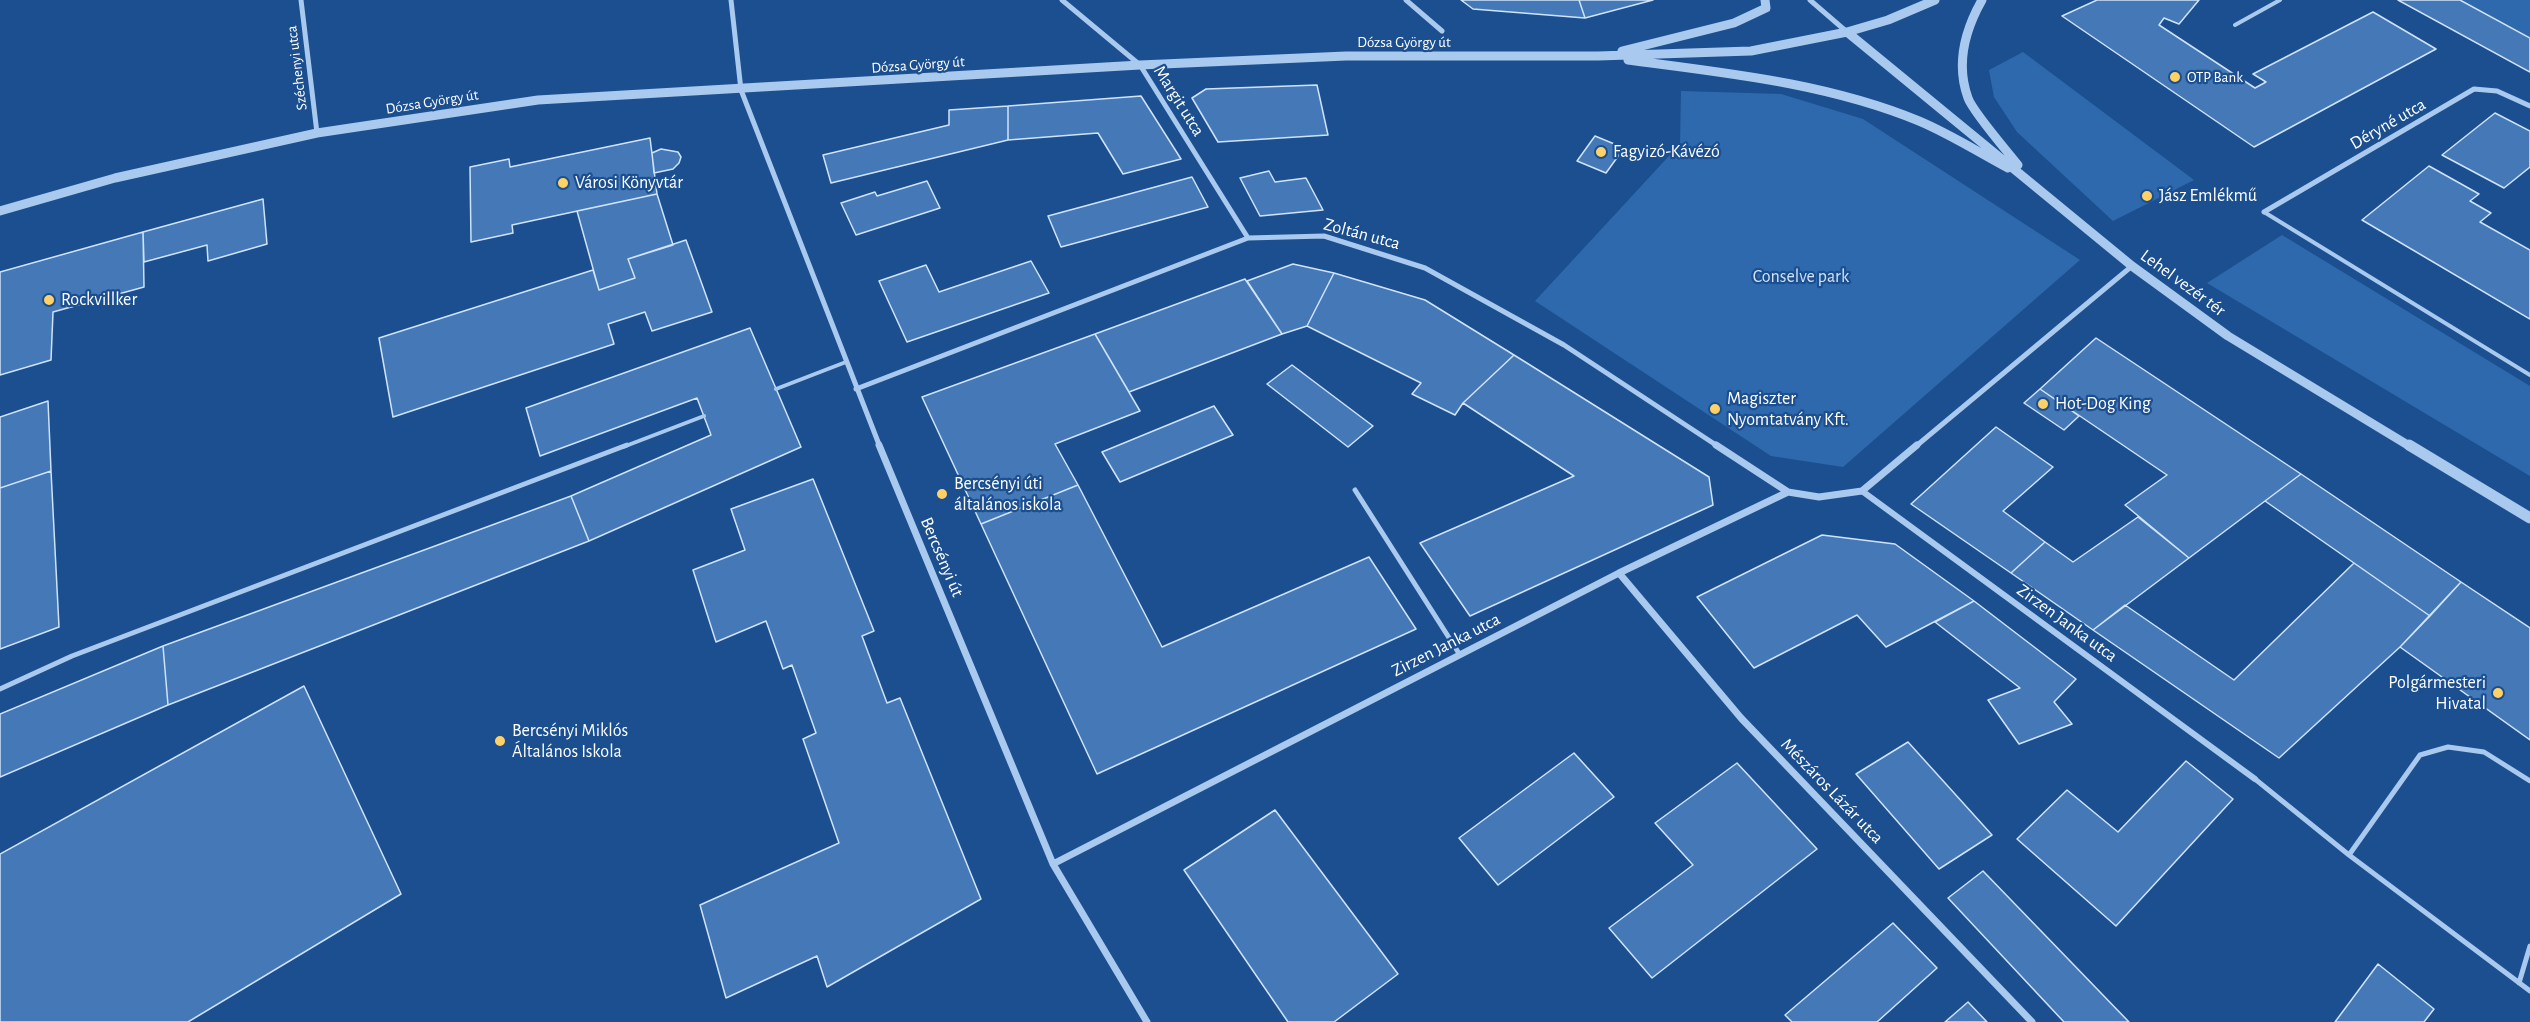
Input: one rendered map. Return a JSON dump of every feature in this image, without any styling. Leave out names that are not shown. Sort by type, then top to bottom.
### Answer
[{"type":"street","name":"Széchenyi utca","points":[[301,0],[317,133]]},
{"type":"street","name":"Bercsényi út","points":[[731,0],[741,90],[856,389],[1053,864],[1147,1022]]},
{"type":"street","name":"Margit utca","points":[[1062,0],[1140,65],[1248,238]]},
{"type":"street","points":[[1406,0],[1442,31]]},
{"type":"street","points":[[1598,56],[1734,23],[1766,8],[1766,0]]},
{"type":"street","points":[[1810,0],[1847,32]]},
{"type":"street","name":"Dózsa György út","points":[[0,211],[115,178],[317,133],[538,100],[1140,65],[1346,56],[1598,56],[1751,51],[1847,32],[1888,20],[1935,0]]},
{"type":"street","points":[[1982,0],[1974,14],[1961,56],[1968,99],[2029,179]]},
{"type":"street","name":"Lehel vezér tér","points":[[1847,32],[2029,179],[2132,266],[2228,336],[2530,518]]},
{"type":"street","points":[[1598,56],[1730,73],[1843,95],[1919,122],[2029,179]]},
{"type":"street","name":"Déryné utca","points":[[2264,212],[2475,89],[2497,91],[2530,106]]},
{"type":"street","name":"Zoltán utca","points":[[856,389],[1248,238],[1324,236],[1425,268],[1564,345],[1788,492]]},
{"type":"street","points":[[1788,492],[1819,497],[1862,491],[2132,266]]},
{"type":"street","name":"Zirzen Janka utca","points":[[1862,491],[2255,779]]},
{"type":"street","name":"Zirzen Janka utca","points":[[1053,864],[1619,573],[1788,492]]},
{"type":"street","name":"Mészáros Lázár utca","points":[[1619,573],[1741,718],[2032,1022]]},
{"type":"lane","points":[[2235,26],[2280,0]]},
{"type":"lane","points":[[2264,212],[2530,375]]},
{"type":"lane","points":[[776,388],[846,362]]},
{"type":"lane","points":[[0,689],[72,656],[704,416]]},
{"type":"lane","points":[[1355,490],[1460,655]]},
{"type":"lane","points":[[2349,855],[2420,755],[2448,747],[2484,752],[2530,781]]},
{"type":"lane","points":[[2255,779],[2349,855],[2530,991]]},
{"type":"lane","points":[[2519,983],[2530,946]]},
{"type":"green space","points":[[2460,0],[2530,0],[2530,38]]},
{"type":"green space","points":[[2023,52],[2194,180],[2113,221],[2017,132],[1994,97],[1989,70]]},
{"type":"green space","name":"Conselve park","points":[[1681,91],[1781,94],[1863,119],[2080,260],[1843,467],[1771,456],[1535,301],[1680,144]]},
{"type":"green space","points":[[2282,235],[2530,386],[2530,476],[2207,283]]},
{"type":"building","points":[[1461,0],[1579,0],[1585,18],[1473,9]]},
{"type":"building","points":[[1579,0],[1653,0],[1585,18]]},
{"type":"building","points":[[2097,0],[2199,0],[2179,24],[2164,18],[2159,25],[2255,88],[2266,82],[2253,74],[2373,12],[2436,49],[2254,147],[2062,16]]},
{"type":"building","points":[[2398,0],[2460,0],[2530,38],[2530,72]]},
{"type":"building","points":[[1317,85],[1328,135],[1218,142],[1192,98],[1206,89]]},
{"type":"building","points":[[1141,96],[1181,159],[1123,174],[1098,133],[1008,140],[1008,106]]},
{"type":"building","points":[[1008,106],[1008,140],[831,183],[823,155],[949,125],[949,110]]},
{"type":"building","points":[[2495,113],[2530,131],[2530,167],[2504,188],[2442,155]]},
{"type":"building","points":[[1595,136],[1624,148],[1606,173],[1577,161]]},
{"type":"building","name":"Városi Könyvtár","points":[[650,138],[657,194],[512,225],[513,233],[471,242],[470,167],[509,159],[510,167]]},
{"type":"building","points":[[661,149],[678,152],[681,157],[673,169],[654,173],[652,153]]},
{"type":"building","points":[[2429,166],[2479,194],[2470,201],[2491,213],[2480,222],[2530,250],[2530,319],[2362,220]]},
{"type":"building","points":[[1269,171],[1275,182],[1306,178],[1323,210],[1260,216],[1240,178]]},
{"type":"building","points":[[1192,177],[1208,207],[1061,247],[1048,216]]},
{"type":"building","points":[[927,181],[940,208],[856,235],[841,203],[875,192],[877,196]]},
{"type":"building","points":[[657,194],[673,245],[628,259],[635,278],[599,290],[577,211]]},
{"type":"building","points":[[263,199],[267,244],[208,261],[207,245],[144,262],[143,232]]},
{"type":"building","name":"Rockvillker","points":[[143,232],[144,287],[53,312],[51,360],[0,375],[0,272]]},
{"type":"building","points":[[686,240],[712,312],[652,331],[645,312],[608,324],[614,344],[393,417],[379,338],[593,270],[599,290],[635,278],[628,259]]},
{"type":"building","points":[[1031,261],[1049,293],[907,342],[879,281],[926,265],[939,292]]},
{"type":"building","points":[[1293,264],[1334,273],[1307,326],[1282,334],[1247,281]]},
{"type":"building","points":[[1334,273],[1425,300],[1514,355],[1463,403],[1455,415],[1412,394],[1421,383],[1307,326]]},
{"type":"building","points":[[1245,279],[1282,334],[1129,392],[1095,334]]},
{"type":"building","points":[[750,328],[801,447],[589,541],[571,496],[711,435],[697,398],[540,456],[526,408]]},
{"type":"building","points":[[1095,334],[1140,411],[1055,444],[1078,485],[981,524],[922,397]]},
{"type":"building","points":[[2096,338],[2301,474],[2189,558],[2125,505],[2167,475],[2040,389]]},
{"type":"building","points":[[1514,355],[1709,477],[1713,505],[1470,616],[1420,543],[1574,476],[1463,403]]},
{"type":"building","points":[[1292,365],[1373,426],[1348,447],[1267,384]]},
{"type":"building","points":[[2040,389],[2079,416],[2064,430],[2024,403]]},
{"type":"building","points":[[48,401],[51,471],[0,488],[0,417]]},
{"type":"building","points":[[1214,406],[1233,435],[1120,482],[1102,452]]},
{"type":"building","points":[[1996,427],[2053,467],[2003,511],[2045,542],[2011,573],[1911,504]]},
{"type":"building","points":[[51,471],[59,627],[0,649],[0,488]]},
{"type":"building","points":[[2301,474],[2461,582],[2430,616],[2265,501]]},
{"type":"building","points":[[813,479],[874,631],[862,636],[887,703],[900,698],[981,899],[827,987],[817,956],[726,998],[700,905],[839,843],[803,739],[816,733],[792,665],[783,669],[766,621],[716,642],[693,570],[745,550],[731,509]]},
{"type":"building","points":[[1078,485],[1162,647],[1369,557],[1416,629],[1097,774],[981,524]]},
{"type":"building","points":[[571,496],[589,541],[168,705],[163,646]]},
{"type":"building","points":[[2138,517],[2189,558],[2093,630],[2011,573],[2045,542],[2073,562]]},
{"type":"building","points":[[1822,535],[1895,544],[1974,601],[1886,647],[1857,615],[1754,668],[1697,597]]},
{"type":"building","points":[[2354,563],[2430,616],[2400,647],[2279,758],[2093,630],[2125,605],[2234,680]]},
{"type":"building","name":"Polgármesteri Hivatal","points":[[2461,582],[2530,628],[2530,740],[2400,647]]},
{"type":"building","points":[[1974,601],[2076,679],[2054,702],[2072,724],[2019,744],[1988,700],[2020,688],[1935,622]]},
{"type":"building","points":[[163,646],[168,705],[0,777],[0,714]]},
{"type":"building","points":[[304,686],[401,894],[188,1022],[0,1022],[0,854]]},
{"type":"building","points":[[1908,742],[1992,835],[1939,869],[1856,774]]},
{"type":"building","points":[[1574,753],[1614,797],[1498,885],[1459,838]]},
{"type":"building","points":[[2186,761],[2233,799],[2116,926],[2017,839],[2067,790],[2118,832]]},
{"type":"building","points":[[1737,763],[1817,849],[1652,978],[1609,928],[1693,865],[1655,823]]},
{"type":"building","points":[[1275,810],[1398,974],[1334,1022],[1288,1022],[1184,870]]},
{"type":"building","points":[[1983,871],[2129,1022],[2064,1022],[1948,898]]},
{"type":"building","points":[[1893,923],[1937,968],[1877,1022],[1792,1022],[1785,1015]]},
{"type":"building","points":[[2378,964],[2434,1009],[2424,1022],[2335,1022]]},
{"type":"building","points":[[1968,1002],[1987,1022],[1945,1022]]},
{"type":"place","name":"OTP Bank","points":[[2175,77]]},
{"type":"place","name":"Fagyizó-Kávézó","points":[[1601,152]]},
{"type":"place","name":"Városi Könyvtár","points":[[563,183]]},
{"type":"place","name":"Jász Emlékmű","points":[[2147,196]]},
{"type":"place","name":"Rockvillker","points":[[49,300]]},
{"type":"place","name":"Hot-Dog King","points":[[2043,404]]},
{"type":"place","name":"Magiszter Nyomtatvány Kft.","points":[[1715,409]]},
{"type":"place","name":"Bercsényi úti általános iskola","points":[[942,494]]},
{"type":"place","name":"Polgármesteri Hivatal","points":[[2498,693]]},
{"type":"place","name":"Bercsényi Miklós Általános Iskola","points":[[500,741]]}]
